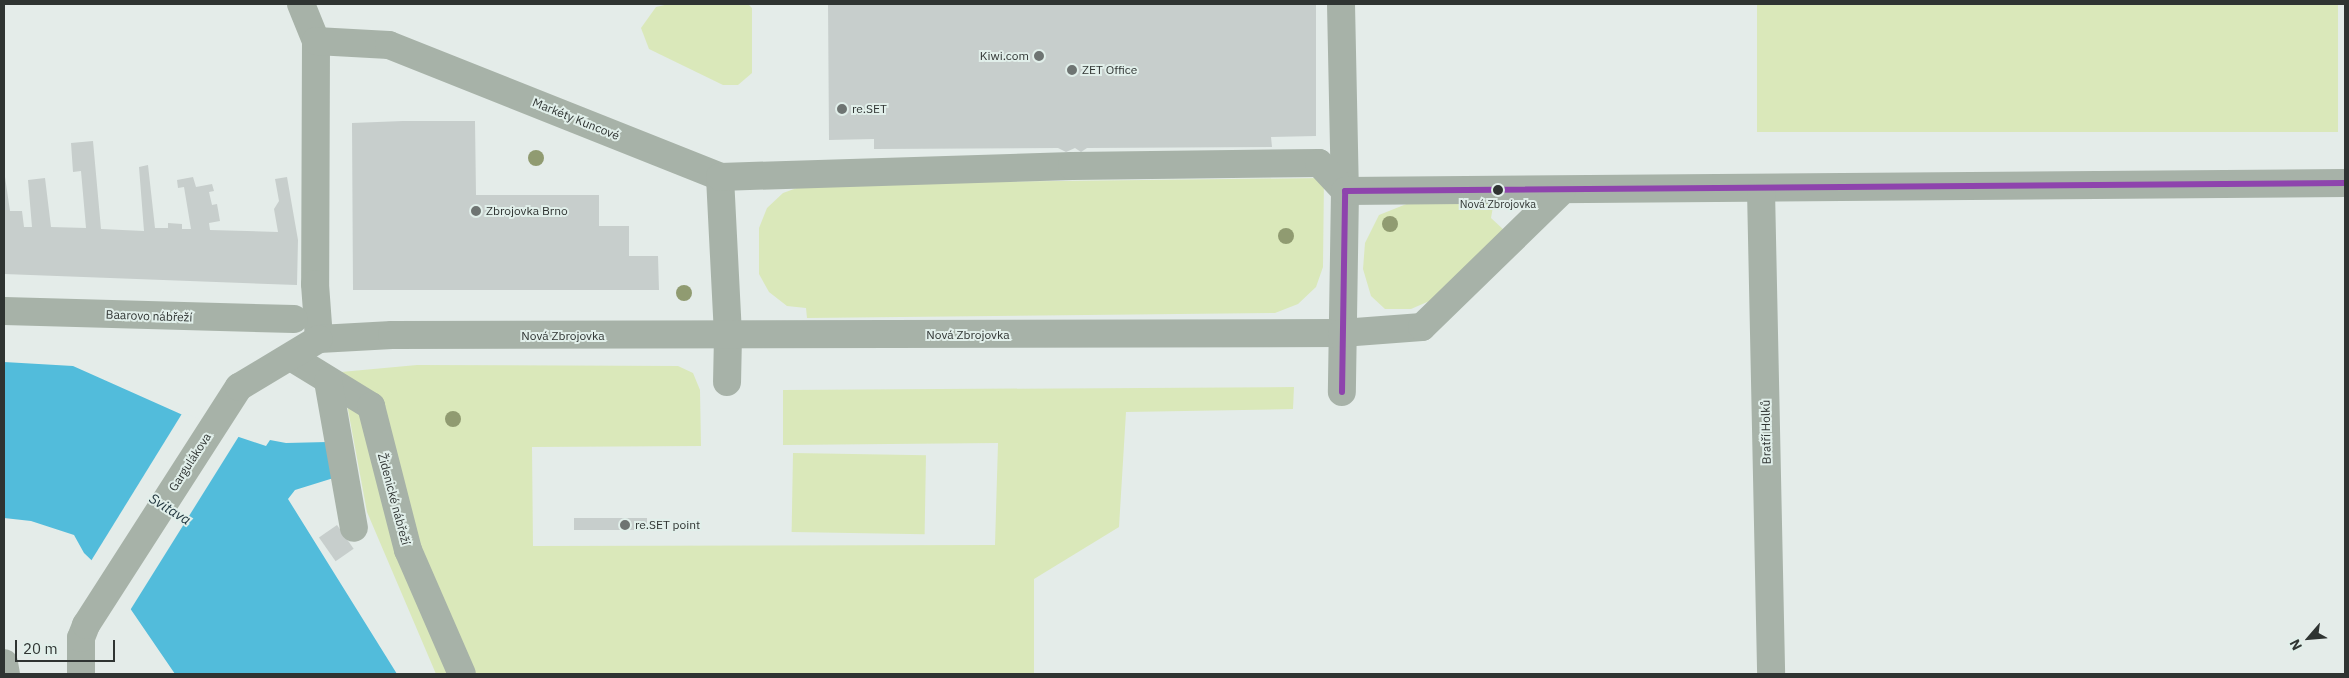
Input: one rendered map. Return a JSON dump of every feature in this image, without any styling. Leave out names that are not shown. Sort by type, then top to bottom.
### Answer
[{"type":"street","points":[[301,4],[316,41],[315,284],[320,338]]},
{"type":"street","points":[[1341,4],[1345,191],[1342,392]]},
{"type":"street","name":"Markéty Kuncové","points":[[316,41],[389,45],[720,177]]},
{"type":"street","points":[[727,382],[728,336],[720,177],[1072,166],[1320,164],[1345,191],[1761,190],[2345,183]]},
{"type":"street","name":"Nová Zbrojovka","points":[[320,338],[392,335],[728,336],[1342,333],[1422,326],[1562,190]]},
{"type":"street","name":"Bratří Holků","points":[[1761,190],[1771,674]]},
{"type":"street","name":"Baarovo nábřeží","points":[[4,311],[294,319]]},
{"type":"street","name":"Gargulákova","points":[[81,674],[81,638],[86,625],[239,388],[320,338]]},
{"type":"street","name":"Židenické nábřeží","points":[[292,357],[370,406],[408,550],[462,674]]},
{"type":"street","points":[[328,381],[354,528]]},
{"type":"street","points":[[4,662],[6,674]]},
{"type":"green space","points":[[669,4],[748,4],[752,8],[752,73],[738,85],[723,85],[649,49],[641,28],[656,7]]},
{"type":"green space","points":[[1757,4],[2338,4],[2338,132],[1757,132]]},
{"type":"green space","points":[[1324,178],[1323,267],[1316,287],[1298,304],[1275,313],[807,318],[806,308],[787,306],[769,292],[759,274],[759,228],[767,208],[783,193],[808,184]]},
{"type":"green space","points":[[1494,201],[1491,218],[1505,231],[1441,296],[1411,309],[1385,309],[1371,296],[1363,269],[1365,243],[1379,215],[1409,203]]},
{"type":"green space","points":[[417,365],[678,366],[693,373],[700,390],[701,446],[532,447],[533,546],[995,545],[998,443],[783,445],[783,390],[1294,387],[1293,409],[1126,412],[1119,527],[1034,579],[1034,674],[436,674],[367,512],[341,372]]},
{"type":"green space","points":[[793,453],[926,455],[925,534],[792,532]]},
{"type":"water","name":"Svitava","points":[[4,362],[73,366],[212,428],[266,446],[270,440],[286,443],[327,442],[340,476],[295,490],[288,499],[397,674],[175,674],[108,576],[84,553],[74,535],[31,521],[4,518]]},
{"type":"pier","points":[[183,412],[239,436],[129,612],[91,561]]},
{"type":"building","name":"ZET Office","points":[[828,4],[1316,4],[1316,136],[1271,137],[1272,147],[1087,148],[1081,152],[1075,148],[1066,152],[1058,148],[874,149],[874,139],[829,140]]},
{"type":"building","name":"Zbrojovka Brno","points":[[475,121],[476,195],[599,195],[599,226],[629,226],[629,256],[658,256],[659,290],[353,290],[352,123]]},
{"type":"building","points":[[93,141],[101,229],[144,231],[139,167],[148,165],[155,228],[168,228],[168,223],[182,224],[182,229],[191,229],[184,187],[178,188],[177,180],[193,177],[196,187],[212,184],[214,191],[209,192],[212,205],[217,204],[220,221],[209,223],[210,230],[278,232],[274,209],[279,201],[275,179],[287,177],[298,240],[297,285],[4,274],[4,170],[10,211],[22,211],[24,227],[32,227],[28,180],[45,178],[51,227],[86,228],[81,171],[73,172],[71,143]]},
{"type":"building","points":[[574,518],[647,518],[647,530],[574,530]]},
{"type":"building","points":[[337,525],[354,549],[336,561],[319,538]]},
{"type":"transit line","points":[[1342,392],[1345,191],[2345,183]]},
{"type":"place","name":"Kiwi.com","points":[[1039,56]]},
{"type":"place","name":"ZET Office","points":[[1072,70]]},
{"type":"place","name":"re.SET","points":[[842,109]]},
{"type":"place","name":"Nová Zbrojovka","points":[[1498,190]]},
{"type":"place","name":"Zbrojovka Brno","points":[[476,211]]},
{"type":"place","name":"re.SET point","points":[[625,525]]}]
